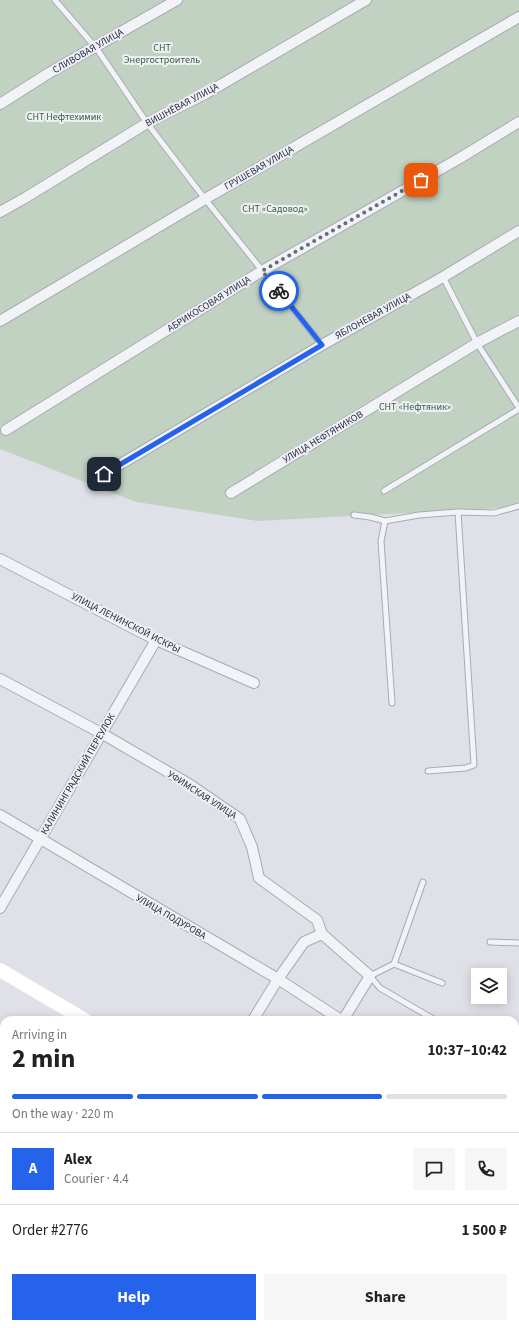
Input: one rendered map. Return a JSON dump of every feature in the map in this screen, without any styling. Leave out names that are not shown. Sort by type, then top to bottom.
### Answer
[{"type":"street","name":"СЛИВОВАЯ УЛИЦА","points":[[0,104],[49,73],[177,0]]},
{"type":"street","name":"ВИШНЁВАЯ УЛИЦА","points":[[0,212],[147,123],[205,94],[366,0]]},
{"type":"street","name":"ГРУШЕВАЯ УЛИЦА","points":[[0,321],[205,199],[519,17]]},
{"type":"street","name":"АБРИКОСОВАЯ УЛИЦА","points":[[6,430],[262,271],[460,158],[519,122]]},
{"type":"street","name":"ЯБЛОНЕВАЯ УЛИЦА","points":[[104,474],[322,345],[443,277],[519,231]]},
{"type":"street","name":"УЛИЦА НЕФТЯНИКОВ","points":[[231,493],[477,343],[519,321]]},
{"type":"street","name":"УЛИЦА ЛЕНИНСКОЙ ИСКРЫ","points":[[0,558],[156,640],[254,683]]},
{"type":"street","name":"КАЛИНИНГРАДСКИЙ ПЕРЕУЛОК","points":[[0,908],[156,640]]},
{"type":"street","name":"УФИМСКАЯ УЛИЦА","points":[[0,679],[101,733],[189,784],[240,818],[252,847],[259,878],[317,920],[322,934],[370,976]]},
{"type":"street","name":"УЛИЦА ПОДУРОВА","points":[[0,815],[278,979],[336,1016]]},
{"type":"street","points":[[255,1016],[278,979],[304,942],[322,934]]},
{"type":"street","points":[[0,970],[78,1016]]},
{"type":"street","points":[[345,1016],[370,976]]},
{"type":"lane","points":[[55,0],[95,47],[147,123],[205,199],[322,345]]},
{"type":"lane","points":[[384,491],[519,409],[477,343],[443,277]]},
{"type":"lane","points":[[354,515],[370,516],[385,521],[419,515],[458,512],[494,513],[519,506]]},
{"type":"lane","points":[[428,771],[466,768],[474,765],[458,512]]},
{"type":"lane","points":[[385,521],[381,541],[392,703]]},
{"type":"lane","points":[[423,882],[394,964],[370,976],[380,988],[426,1016]]},
{"type":"lane","points":[[490,942],[519,943]]},
{"type":"lane","points":[[394,964],[442,983]]},
{"type":"green space","points":[[0,0],[519,0],[519,504],[503,508],[258,521],[136,502],[0,449]]},
{"type":"way so far","points":[[279,291],[262,271],[421,180]]},
{"type":"route","points":[[104,474],[322,345],[279,291]]},
{"type":"park label","name":"СНТ Энергостроитель","points":[[162,54]]},
{"type":"park label","name":"СНТ Нефтехимик","points":[[64,117]]},
{"type":"park label","name":"СНТ «Садовод»","points":[[275,209]]},
{"type":"park label","name":"СНТ «Нефтяник»","points":[[415,407]]}]
